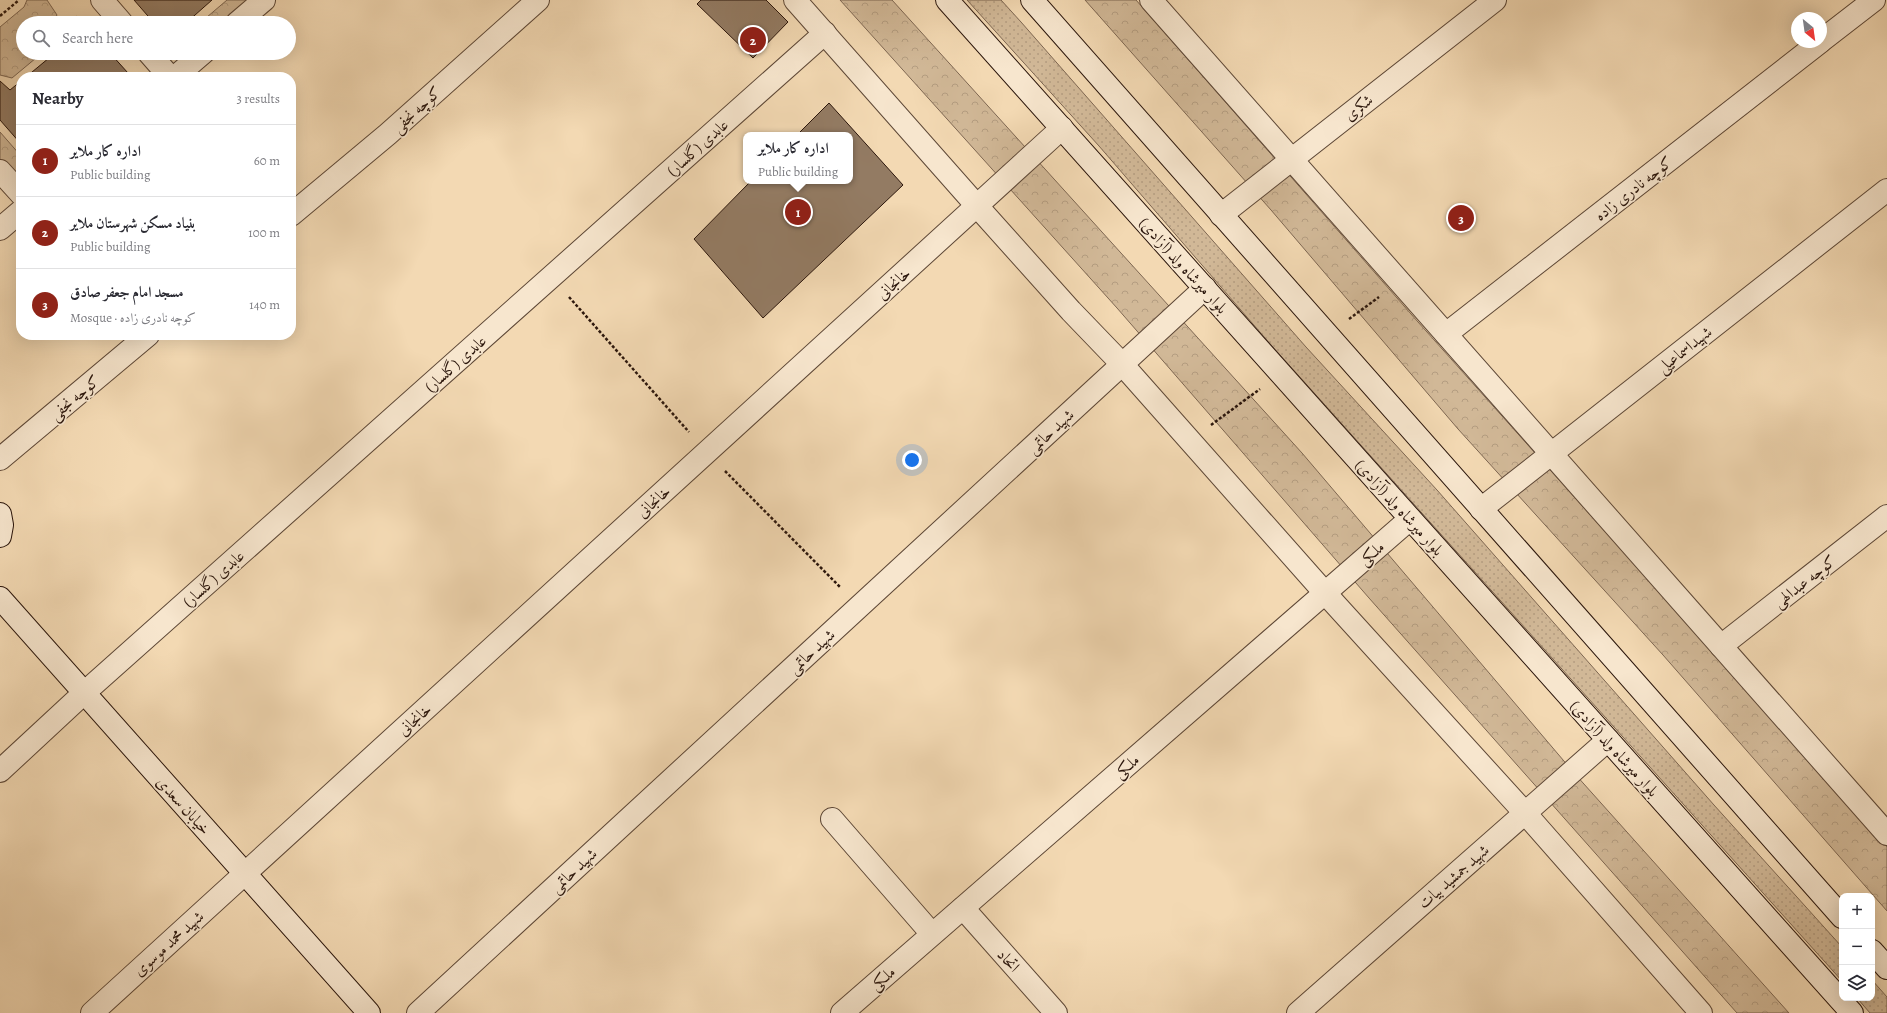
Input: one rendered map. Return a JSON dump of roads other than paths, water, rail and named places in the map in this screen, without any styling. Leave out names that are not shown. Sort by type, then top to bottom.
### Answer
[{"type":"street","points":[[102,0],[116,16]]},
{"type":"street","points":[[246,16],[264,0]]},
{"type":"street","name":"کوچه نجفی","points":[[296,211],[388,134],[538,0]]},
{"type":"street","points":[[795,0],[977,206],[1122,364],[1325,593],[1526,813],[1701,1013]]},
{"type":"street","name":"بلوار میرشاه ولد (آزادی)","points":[[947,0],[1852,1013]]},
{"type":"street","points":[[1032,0],[1839,914]]},
{"type":"street","points":[[1150,0],[1721,646],[1885,827]]},
{"type":"street","name":"شکری","points":[[1221,215],[1495,0]]},
{"type":"street","name":"کوچه نادری زاده","points":[[1827,37],[1874,0]]},
{"type":"street","name":"عابدی (گلسار)","points":[[0,771],[84,693],[825,33]]},
{"type":"street","name":"کوچه نادری زاده","points":[[1446,334],[1812,48]]},
{"type":"street","points":[[155,60],[166,72]]},
{"type":"street","points":[[181,72],[195,60]]},
{"type":"street","name":"خانجانی","points":[[245,873],[1062,128]]},
{"type":"street","points":[[0,171],[16,189]]},
{"type":"street","name":"شهیداسماعیلی","points":[[1481,509],[1887,190]]},
{"type":"street","points":[[0,229],[16,215]]},
{"type":"street","name":"شهید حاتمی","points":[[418,1013],[1205,288]]},
{"type":"street","name":"کوچه نجفی","points":[[0,459],[142,340]]},
{"type":"street","points":[[0,514],[2,525],[0,536]]},
{"type":"street","name":"کوچه عبدالهی","points":[[1721,646],[1887,516]]},
{"type":"street","name":"ملکی","points":[[842,1013],[1410,519]]},
{"type":"street","name":"خیابان سعدی","points":[[0,598],[368,1013]]},
{"type":"street","name":"شهید جمشید بیات","points":[[1298,1013],[1608,740]]},
{"type":"street","points":[[832,819],[932,934]]},
{"type":"street","name":"شهید محمد موسوی","points":[[92,1013],[245,873]]},
{"type":"street","name":"اتحاد","points":[[963,908],[1056,1013]]},
{"type":"street","points":[[1875,954],[1887,968]]},
{"type":"place","name":"بنیاد مسکن شهرستان ملایر","points":[[753,40]]},
{"type":"place","name":"اداره کار ملایر","points":[[798,212]]},
{"type":"place","name":"مسجد امام جعفر صادق","points":[[1461,218]]}]
